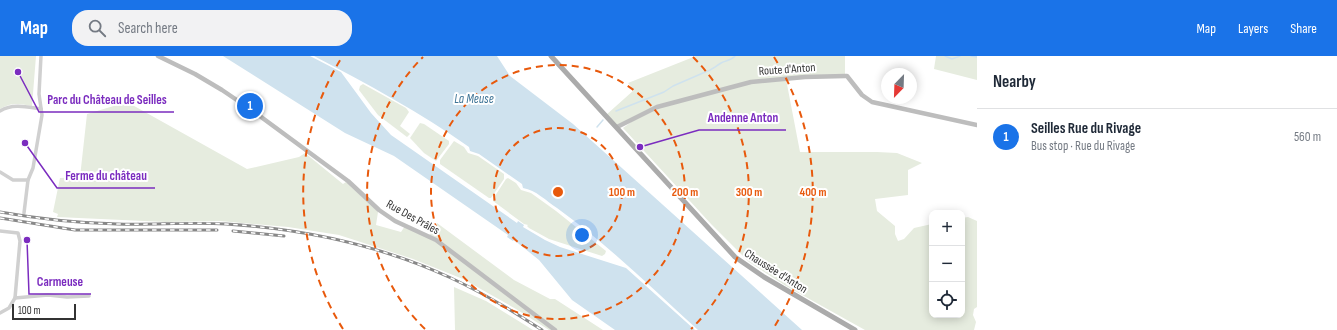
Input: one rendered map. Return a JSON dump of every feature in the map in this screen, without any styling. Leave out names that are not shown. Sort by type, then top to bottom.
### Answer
[{"type":"main road","name":"Chaussée d'Anton","points":[[551,56],[716,237],[740,261],[783,289],[855,330]]},
{"type":"street","points":[[24,213],[28,180],[33,168],[42,115],[39,94],[41,56]]},
{"type":"street","name":"Rue Des Prâles","points":[[158,56],[195,74],[265,119],[348,181],[379,210],[395,221],[436,240],[555,330]]},
{"type":"street","name":"Route d'Anton","points":[[617,127],[657,107],[751,82],[804,77],[838,76],[847,76],[862,95],[872,102],[977,125]]},
{"type":"street","points":[[0,111],[7,107],[19,106],[41,109]]},
{"type":"street","points":[[0,172],[13,180],[28,180]]},
{"type":"street","points":[[0,231],[18,233],[20,241],[15,298],[8,308],[0,313]]},
{"type":"street","points":[[15,298],[48,295],[67,298],[89,296]]},
{"type":"shaded area","points":[[0,56],[36,56],[32,106],[12,104],[0,109]]},
{"type":"shaded area","points":[[696,56],[845,56],[845,76],[786,79],[800,152],[897,153],[922,163],[908,170],[908,195],[875,199],[877,211],[895,226],[895,234],[898,241],[904,239],[914,228],[929,225],[929,318],[965,318],[965,218],[968,217],[977,221],[977,307],[974,309],[973,315],[976,322],[974,330],[865,330],[786,286],[749,262],[711,224],[623,128],[634,120],[617,127],[606,115],[634,90],[628,83]]},
{"type":"shaded area","points":[[936,56],[977,56],[977,80],[934,69]]},
{"type":"shaded area","points":[[363,84],[406,108],[409,112],[400,126],[410,134],[407,137],[378,115],[359,90],[360,86]]},
{"type":"shaded area","points":[[127,102],[247,169],[299,157],[305,153],[343,184],[346,182],[378,212],[376,225],[401,232],[405,226],[428,237],[437,223],[514,280],[550,299],[555,299],[603,330],[549,330],[516,309],[463,279],[413,259],[339,235],[288,227],[220,221],[166,222],[57,217],[58,214],[53,212],[60,178],[80,177],[87,114]]},
{"type":"shaded area","points":[[420,123],[424,124],[449,141],[449,144],[436,161],[424,153],[410,138]]},
{"type":"shaded area","points":[[454,141],[464,147],[468,153],[478,156],[504,174],[504,179],[491,198],[440,164],[440,160]]},
{"type":"shaded area","points":[[508,178],[516,183],[521,190],[531,193],[556,211],[606,251],[605,254],[602,256],[549,239],[529,228],[527,226],[528,225],[524,224],[493,201]]},
{"type":"shaded area","points":[[454,287],[486,301],[533,330],[455,330]]},
{"type":"water","points":[[223,56],[310,56],[341,72],[371,113],[391,135],[517,223],[518,221],[524,225],[523,227],[545,240],[560,247],[626,268],[695,330],[615,330],[572,300],[539,260],[514,240],[513,241],[507,237],[508,235],[394,156],[345,133]]},
{"type":"water","name":"La Meuse","points":[[314,56],[497,56],[510,76],[573,124],[802,330],[698,330],[594,236],[541,196],[523,188],[522,184],[479,154],[470,151],[469,147],[432,122]]},
{"type":"waterway","points":[[616,111],[664,92],[673,86],[711,70],[735,56]]},
{"type":"waterway","points":[[945,56],[952,59],[960,56]]},
{"type":"waterway","points":[[971,56],[977,57]]},
{"type":"waterway","points":[[597,127],[603,120]]},
{"type":"railway","points":[[0,212],[44,219],[88,223],[212,223],[255,226],[341,240],[397,256],[451,278],[498,302],[542,330]]},
{"type":"railway","points":[[0,218],[75,230],[217,230]]},
{"type":"railway","points":[[233,231],[284,236]]},
{"type":"place","name":"Parc du Château de Seilles","points":[[18,72]]},
{"type":"place","name":"Seilles Rue du Rivage","points":[[250,106]]},
{"type":"place","name":"Ferme du château","points":[[25,143]]},
{"type":"place","name":"Andenne Anton","points":[[640,147]]},
{"type":"place","name":"Carmeuse","points":[[27,240]]}]
